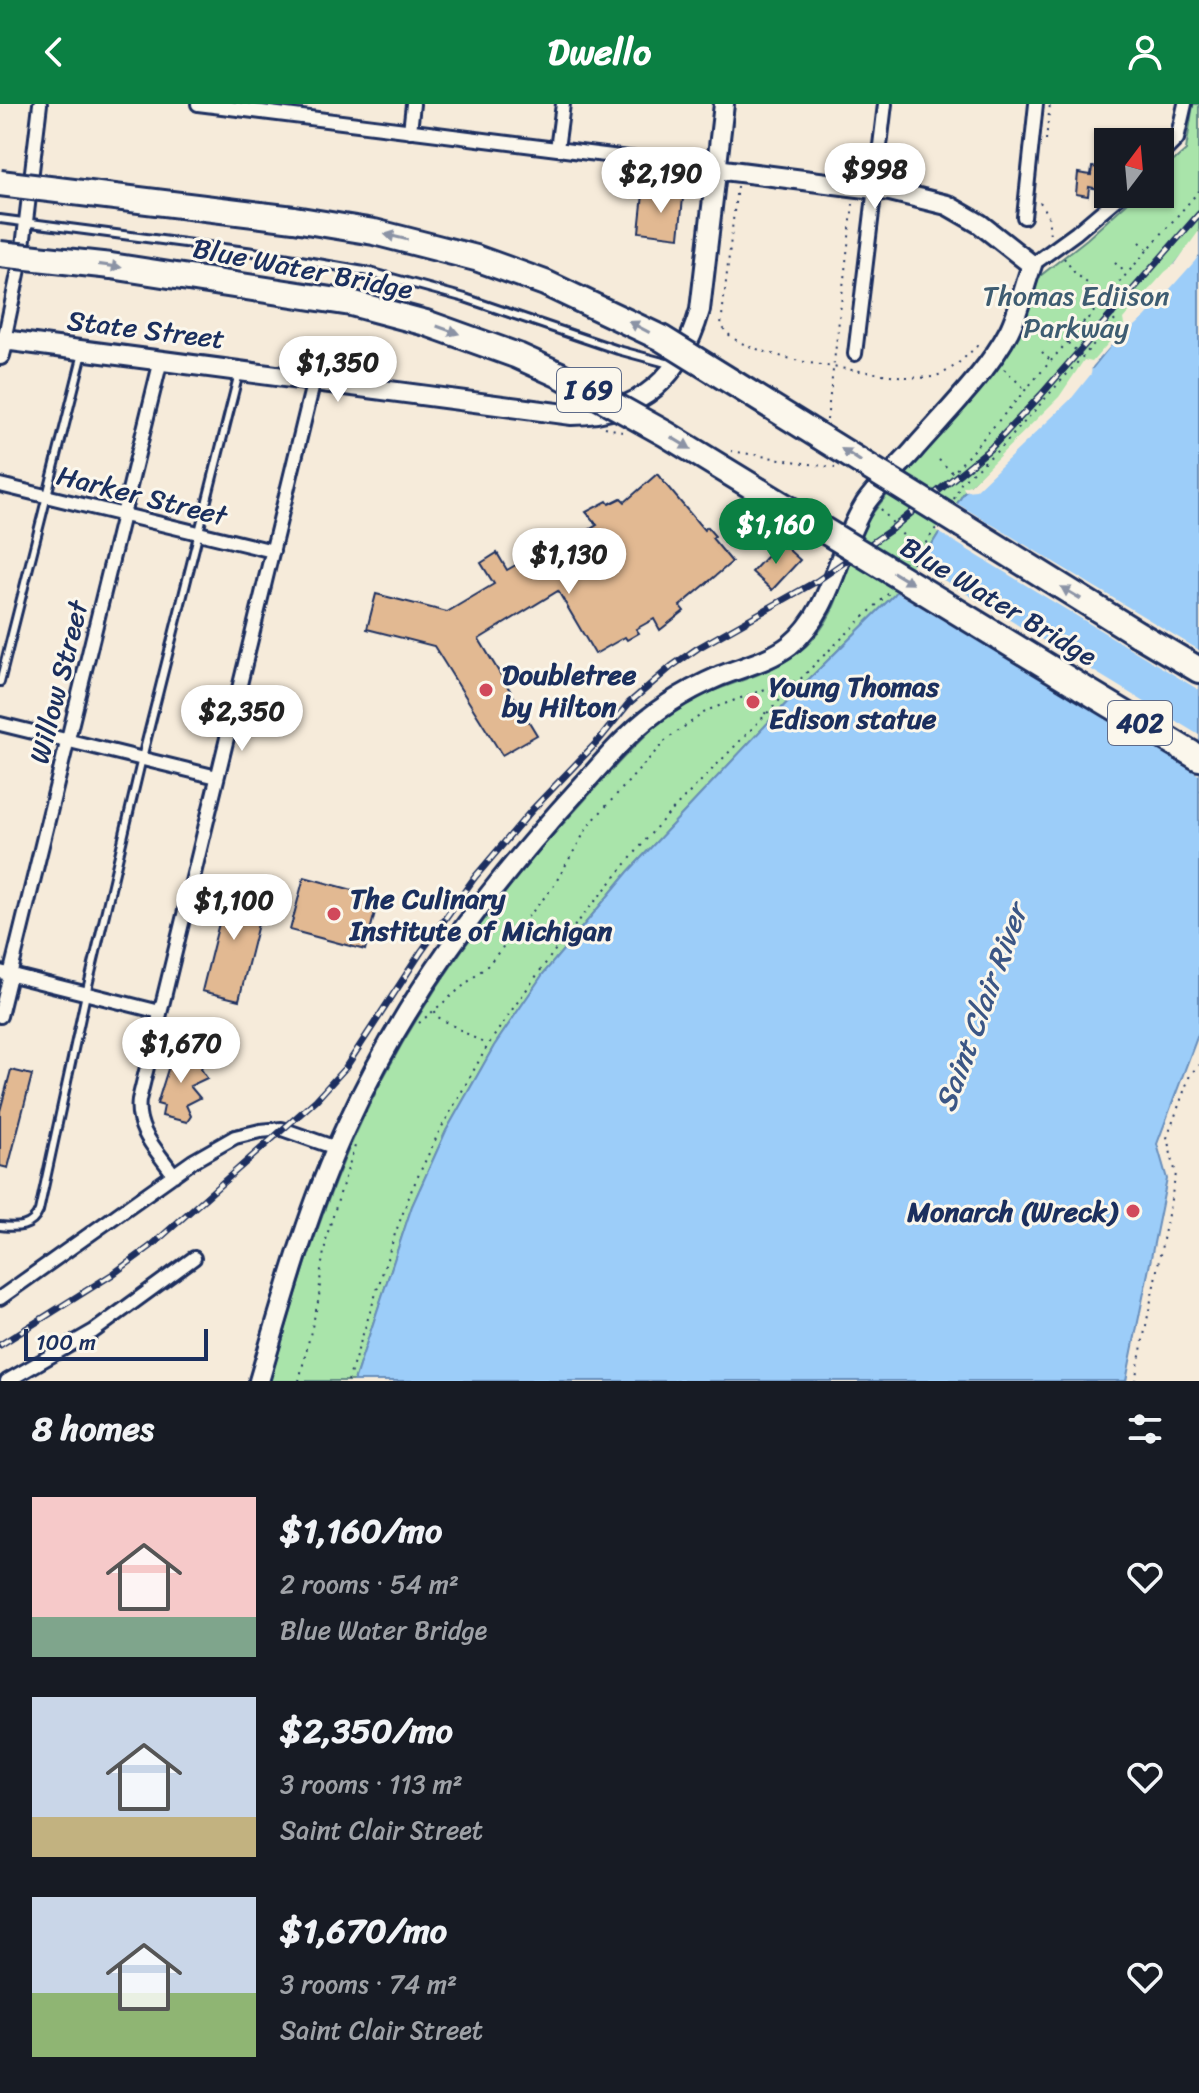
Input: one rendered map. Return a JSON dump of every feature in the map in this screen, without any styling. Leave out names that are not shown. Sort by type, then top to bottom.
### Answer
[{"type":"highway","name":"Blue Water Bridge","points":[[0,183],[374,232],[476,258],[545,283],[661,338],[1199,670]]},
{"type":"highway","name":"Blue Water Bridge","points":[[0,254],[111,266],[351,303],[426,323],[518,356],[588,389],[666,434],[1199,758]]},
{"type":"street","points":[[2,348],[26,223],[40,104]]},
{"type":"street","points":[[198,104],[263,108],[410,131],[890,191],[947,205],[980,224],[1032,265]]},
{"type":"street","points":[[410,131],[413,104]]},
{"type":"street","points":[[557,149],[563,104]]},
{"type":"street","name":"State Street","points":[[2,348],[84,350],[572,415],[608,413],[627,406],[655,387],[688,345],[700,310],[724,104]]},
{"type":"street","points":[[855,354],[885,104]]},
{"type":"street","points":[[1024,217],[1036,104]]},
{"type":"street","points":[[1174,142],[1185,104]]},
{"type":"street","points":[[259,1381],[294,1262],[336,1148],[377,1064],[424,983],[479,905],[526,847],[627,736],[659,708],[715,678],[766,661],[804,632],[819,610],[850,531],[870,497],[992,358],[1015,318],[1032,265],[1105,208]]},
{"type":"street","name":"Willow Street","points":[[0,1016],[5,973],[69,740],[161,360]]},
{"type":"street","points":[[174,1175],[146,1137],[139,1120],[139,1100],[314,380]]},
{"type":"street","name":"Harker Street","points":[[0,485],[273,551]]},
{"type":"street","points":[[0,724],[217,777]]},
{"type":"street","points":[[5,973],[160,1012]]},
{"type":"street","points":[[0,1298],[225,1142],[260,1131],[282,1129],[336,1148]]},
{"type":"street","points":[[7,1381],[94,1331],[194,1258]]},
{"type":"lane","points":[[0,219],[254,252],[370,272],[465,298],[647,359],[674,365]]},
{"type":"lane","points":[[0,682],[84,350]]},
{"type":"lane","points":[[0,1226],[19,1228],[36,1220],[39,1211],[142,758],[239,370]]},
{"type":"path","points":[[1044,150],[1050,104]]},
{"type":"path","points":[[737,186],[721,325],[726,334],[771,354],[833,367],[907,377],[932,377],[949,370],[977,346],[1026,390]]},
{"type":"path","points":[[939,460],[953,473],[1199,191]]},
{"type":"path","points":[[827,423],[853,196]]},
{"type":"path","points":[[1039,196],[1048,214],[1050,239],[1074,272],[1106,299]]},
{"type":"path","points":[[1140,242],[1148,249]]},
{"type":"path","points":[[1115,263],[1127,274]]},
{"type":"path","points":[[951,504],[962,481],[1003,446],[1117,318],[1101,304]]},
{"type":"path","points":[[1084,322],[1101,338]]},
{"type":"path","points":[[1068,343],[1084,358]]},
{"type":"path","points":[[1042,352],[1051,361]]},
{"type":"path","points":[[600,425],[629,434]]},
{"type":"path","points":[[718,449],[822,465],[845,472]]},
{"type":"path","points":[[870,497],[911,545],[922,550]]},
{"type":"path","points":[[904,573],[936,527]]},
{"type":"path","points":[[348,1381],[412,1189],[439,1132],[488,1045],[558,946],[659,824],[895,585]]},
{"type":"path","points":[[417,1025],[487,966],[553,887],[589,825],[667,739],[708,710],[790,680],[797,683]]},
{"type":"path","points":[[747,694],[766,715]]},
{"type":"path","points":[[435,1010],[436,1016],[488,1045]]},
{"type":"path","points":[[1135,1381],[1176,1174],[1167,1138],[1190,1075],[1199,1065]]},
{"type":"path","points":[[299,1381],[319,1298],[327,1235],[359,1136]]},
{"type":"green space","name":"Thomas Ediison Parkway","points":[[1193,104],[1199,104],[1199,235],[1178,267],[1062,399],[965,491],[924,557],[894,595],[809,679],[628,872],[543,974],[494,1046],[446,1131],[412,1206],[354,1381],[270,1381],[335,1181],[369,1105],[421,1012],[480,925],[546,843],[621,760],[663,719],[698,698],[774,668],[791,658],[819,632],[835,603],[856,544],[868,521],[1004,358],[1017,337],[1031,292],[1040,276],[1121,208],[1174,208],[1174,161],[1186,150]]},
{"type":"water","name":"Saint Clair River","points":[[1199,235],[1199,1032],[1157,1144],[1167,1179],[1126,1381],[354,1381],[412,1206],[446,1131],[494,1046],[543,974],[628,872],[809,679],[894,595],[924,557],[965,491],[972,488],[1093,367]]},
{"type":"pier","points":[[1199,231],[1199,255],[1145,317],[1134,327],[1129,325],[1092,367],[1091,374],[1071,399],[976,490],[965,491],[963,487],[970,485],[1059,397],[1084,360],[1092,362],[1124,325],[1123,319],[1175,264]]},
{"type":"pier","points":[[953,501],[1199,650],[1199,690],[935,530]]},
{"type":"pier","points":[[914,562],[1199,735],[1199,775],[893,590]]},
{"type":"building","points":[[1094,167],[1094,188],[1089,187],[1088,196],[1076,194],[1078,173],[1091,175]]},
{"type":"building","points":[[643,194],[683,198],[679,237],[639,232]]},
{"type":"building","points":[[657,474],[704,530],[707,527],[715,536],[712,538],[732,562],[680,606],[684,611],[660,630],[654,619],[636,629],[639,633],[627,640],[625,637],[595,654],[558,591],[479,639],[537,735],[502,755],[434,646],[367,629],[376,594],[447,612],[494,584],[481,563],[497,553],[507,570],[547,547],[550,553],[597,525],[586,512],[607,501],[609,504],[621,498],[625,502]]},
{"type":"building","points":[[780,542],[800,560],[772,590],[752,572]]},
{"type":"building","name":"The Culinary Institute of Michigan","points":[[304,877],[379,897],[365,950],[290,930]]},
{"type":"building","points":[[229,883],[266,892],[239,1000],[202,991]]},
{"type":"building","points":[[174,1050],[204,1058],[201,1069],[207,1078],[190,1086],[200,1098],[186,1105],[191,1116],[187,1122],[162,1116],[164,1106],[157,1104]]},
{"type":"building","points":[[11,1070],[32,1075],[8,1168],[0,1166],[0,1111]]},
{"type":"railway","points":[[0,1345],[113,1274],[151,1246],[316,1100],[346,1067],[421,952],[475,877],[629,703],[698,648],[817,581],[889,531],[991,448],[1199,214]]},
{"type":"place","name":"Doubletree by Hilton","points":[[486,690]]},
{"type":"place","name":"Young Thomas Edison statue","points":[[753,702]]},
{"type":"place","name":"The Culinary Institute of Michigan","points":[[334,914]]},
{"type":"place","name":"Monarch (Wreck)","points":[[1133,1211]]}]
